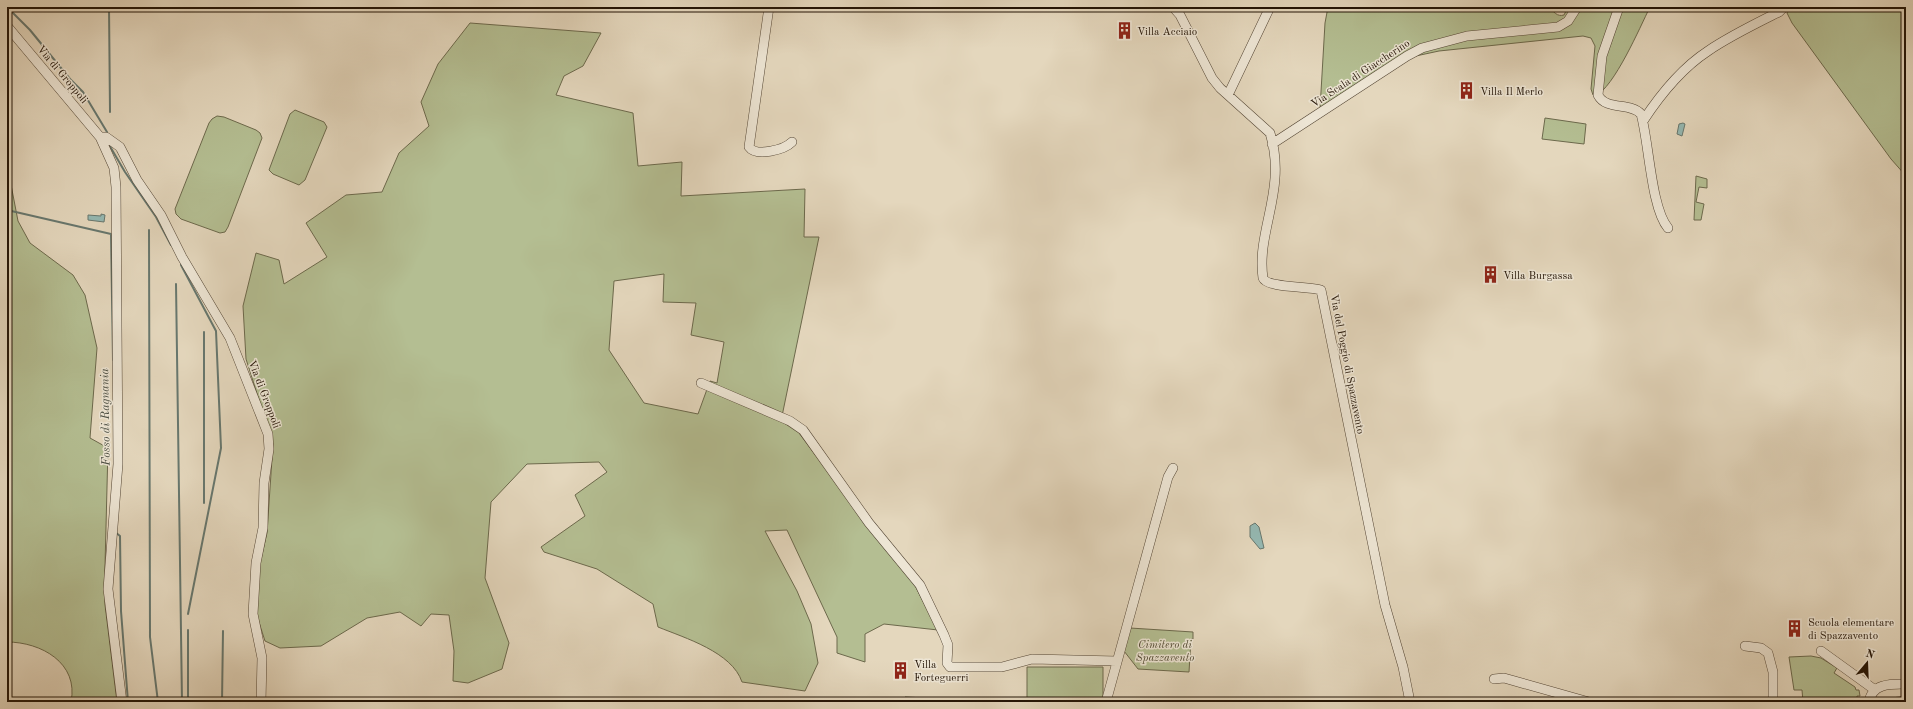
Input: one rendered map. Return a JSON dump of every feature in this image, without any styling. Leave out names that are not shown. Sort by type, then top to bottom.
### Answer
[{"type":"street","points":[[769,7],[749,147],[755,151],[764,151],[783,148],[792,142]]},
{"type":"street","name":"Via del Poggio di Spazzavento","points":[[1173,7],[1180,15],[1212,78],[1269,130],[1272,144],[1275,177],[1262,255],[1262,278],[1268,284],[1321,290],[1385,605],[1403,667],[1410,702]]},
{"type":"street","points":[[1228,94],[1270,7]]},
{"type":"street","name":"Via Scala di Giaccherino","points":[[1272,144],[1415,51],[1467,36],[1558,27],[1568,21],[1577,7]]},
{"type":"street","points":[[1619,7],[1602,56],[1598,95],[1603,102],[1638,111],[1641,114],[1659,209],[1663,221],[1668,228]]},
{"type":"street","points":[[1643,120],[1654,105],[1688,67],[1708,50],[1779,12],[1784,7]]},
{"type":"street","name":"Via di Groppoli","points":[[7,26],[100,137],[114,168],[116,180],[118,464],[108,589],[122,702]]},
{"type":"street","name":"Via di Groppoli","points":[[100,137],[110,138],[120,147],[137,180],[164,220],[186,264],[230,338],[268,434],[269,449],[264,484],[264,528],[256,563],[253,614],[262,658],[262,702]]},
{"type":"street","points":[[701,383],[790,421],[803,430],[869,523],[920,585],[944,634],[948,645],[947,663],[950,667],[1002,668],[1032,659],[1117,661]]},
{"type":"street","points":[[1106,702],[1168,477],[1173,468]]},
{"type":"street","points":[[1745,646],[1761,648],[1768,653],[1773,672],[1773,702]]},
{"type":"street","points":[[1821,651],[1875,690]]},
{"type":"street","points":[[1494,679],[1504,678],[1589,702]]},
{"type":"street","points":[[1870,702],[1875,690],[1884,685],[1906,684]]},
{"type":"street","points":[[1896,702],[1906,701]]},
{"type":"green space","points":[[1328,7],[1549,7],[1556,14],[1564,15],[1568,7],[1650,7],[1618,70],[1610,82],[1595,96],[1593,95],[1591,89],[1595,46],[1591,38],[1583,36],[1439,51],[1397,60],[1320,109],[1325,23]]},
{"type":"green space","points":[[1789,7],[1906,7],[1906,176],[1891,159],[1792,23],[1787,13]]},
{"type":"green space","points":[[470,23],[601,33],[583,66],[564,76],[556,95],[633,113],[638,166],[682,162],[681,196],[805,189],[804,237],[819,237],[781,421],[799,433],[861,516],[912,580],[938,630],[884,624],[865,634],[865,662],[837,653],[837,637],[787,530],[765,531],[797,591],[811,624],[818,663],[805,691],[742,682],[737,671],[718,654],[694,641],[658,627],[653,604],[597,569],[544,552],[541,547],[585,516],[575,495],[607,472],[599,462],[527,464],[491,502],[485,578],[509,643],[502,669],[468,683],[453,681],[454,651],[449,615],[431,614],[421,626],[400,612],[367,618],[321,646],[280,648],[265,641],[256,613],[260,563],[267,533],[273,444],[246,359],[243,306],[256,253],[279,260],[284,284],[327,257],[306,223],[346,195],[382,192],[399,153],[429,126],[421,102],[438,64]],"holes":[[[664,274],[663,302],[696,303],[691,335],[724,342],[717,383],[710,381],[698,414],[644,403],[609,350],[614,281]]]},
{"type":"green space","points":[[295,110],[324,122],[327,127],[305,180],[299,185],[273,174],[269,170],[290,114]]},
{"type":"green space","points":[[217,116],[224,117],[256,130],[260,133],[262,138],[228,227],[225,232],[220,233],[181,219],[176,214],[175,209],[209,123]]},
{"type":"green space","points":[[1545,118],[1586,124],[1584,144],[1542,139]]},
{"type":"green space","points":[[7,164],[18,221],[30,243],[73,275],[85,295],[97,348],[90,438],[108,448],[105,605],[117,702],[71,702],[72,688],[69,676],[55,657],[32,646],[7,642]]},
{"type":"green space","points":[[1696,176],[1707,179],[1707,188],[1699,187],[1696,202],[1704,204],[1701,220],[1694,220]]},
{"type":"green space","name":"Cimitero di Spazzavento","points":[[1130,628],[1193,632],[1193,639],[1191,639],[1189,672],[1138,669],[1124,651]]},
{"type":"green space","points":[[1811,656],[1821,658],[1837,668],[1834,673],[1855,687],[1856,690],[1859,690],[1860,696],[1857,696],[1857,702],[1803,702],[1802,690],[1794,690],[1789,657]]},
{"type":"green space","points":[[1027,667],[1103,667],[1103,701],[1027,701]]},
{"type":"green space","points":[[905,697],[926,698],[938,702],[910,702]]},
{"type":"water","points":[[1679,124],[1685,124],[1682,136],[1677,134]]},
{"type":"water","points":[[101,214],[105,215],[104,222],[88,220],[88,215],[101,216]]},
{"type":"water","points":[[1255,523],[1259,527],[1264,548],[1260,549],[1250,537],[1250,526]]},
{"type":"waterway","points":[[7,7],[30,30],[70,79],[83,92],[107,132]]},
{"type":"waterway","points":[[109,7],[110,112]]},
{"type":"waterway","points":[[108,143],[125,172],[156,217],[171,245]]},
{"type":"waterway","name":"Fosso di Ragnania","points":[[7,210],[111,234],[113,360]]},
{"type":"waterway","points":[[149,230],[150,637],[158,702]]},
{"type":"waterway","points":[[181,265],[216,331],[221,448],[188,614]]},
{"type":"waterway","points":[[176,284],[182,702]]},
{"type":"waterway","points":[[204,332],[204,503]]},
{"type":"waterway","name":"Fosso di Ragnania","points":[[115,532],[120,536],[121,611],[128,702]]},
{"type":"waterway","points":[[188,630],[188,702]]},
{"type":"waterway","points":[[222,702],[223,631]]},
{"type":"place","name":"Villa Acciaio","points":[[1124,31]]},
{"type":"place","name":"Villa Il Merlo","points":[[1467,91]]},
{"type":"place","name":"Villa Burgassa","points":[[1490,275]]},
{"type":"place","name":"Scuola elementare di Spazzavento","points":[[1795,628]]},
{"type":"place","name":"Villa Forteguerri","points":[[901,670]]}]
